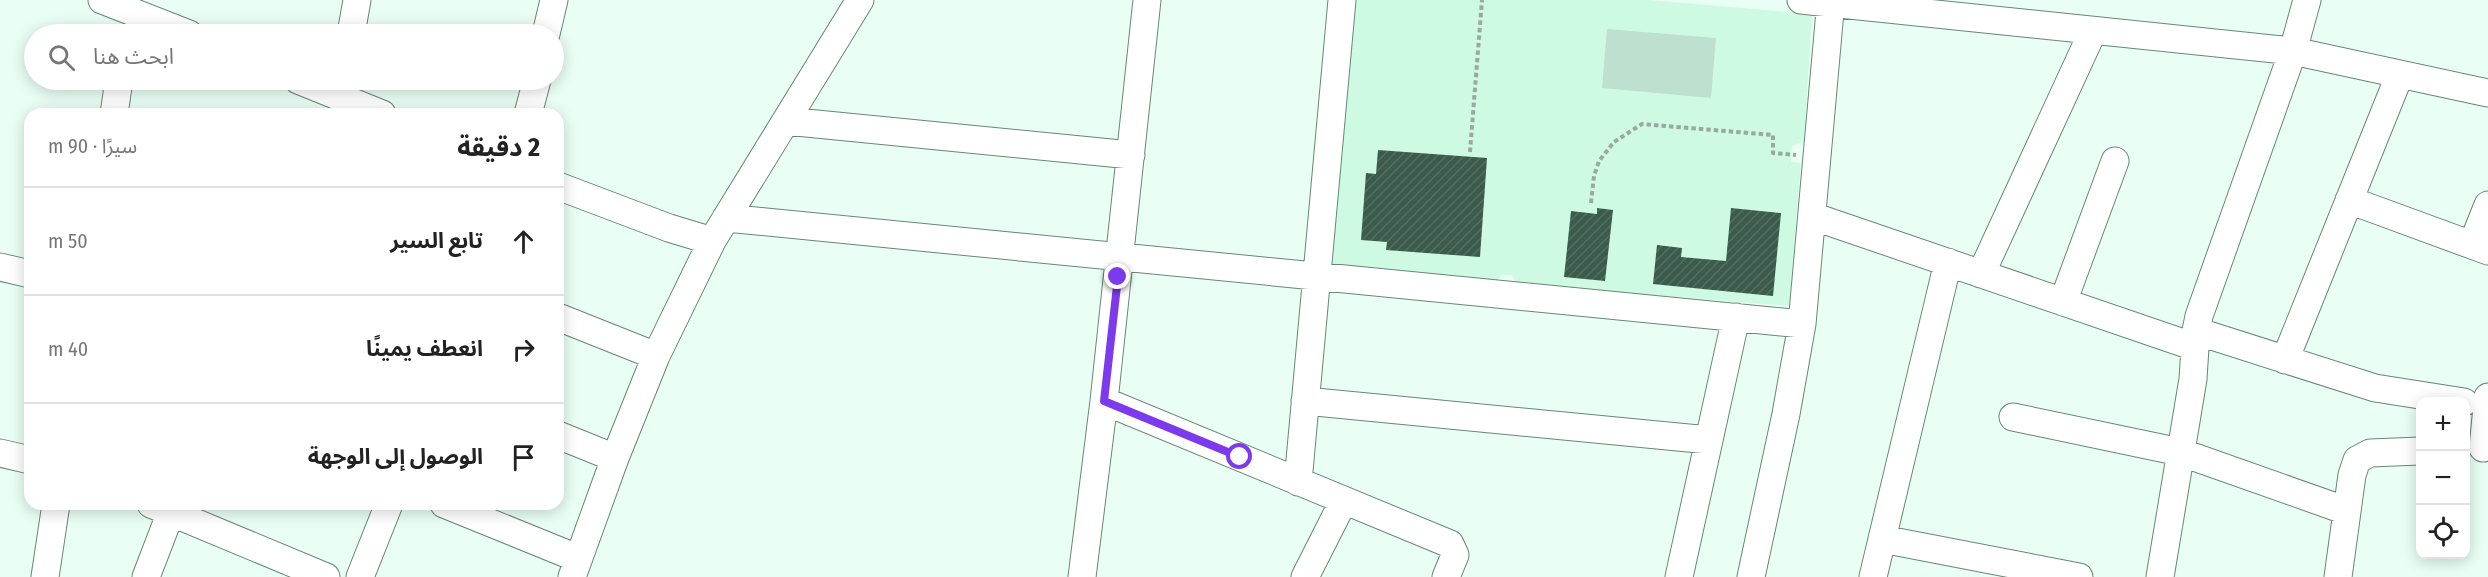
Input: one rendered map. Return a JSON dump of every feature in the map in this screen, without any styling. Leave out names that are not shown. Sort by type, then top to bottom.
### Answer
[{"type":"street","points":[[102,0],[127,22]]},
{"type":"street","points":[[353,24],[357,0]]},
{"type":"street","points":[[548,24],[554,0]]},
{"type":"street","points":[[456,510],[574,568],[656,356],[712,241],[861,0]]},
{"type":"street","points":[[1082,577],[1104,401],[1147,0]]},
{"type":"street","points":[[1298,482],[1342,0]]},
{"type":"street","points":[[1801,0],[2012,11],[2093,31],[2294,51],[2488,93]]},
{"type":"street","points":[[2164,576],[2180,452],[2193,379],[2195,339],[2203,301],[2294,51],[2307,0]]},
{"type":"street","points":[[1750,577],[1786,414],[1802,324],[1831,1]]},
{"type":"street","points":[[1981,274],[2093,31]]},
{"type":"street","points":[[2285,360],[2400,74]]},
{"type":"street","points":[[115,108],[118,90]]},
{"type":"street","points":[[321,90],[366,108]]},
{"type":"street","points":[[530,108],[534,90]]},
{"type":"street","points":[[786,121],[1131,155]]},
{"type":"street","points":[[2063,302],[2115,161]]},
{"type":"street","points":[[564,188],[669,228],[712,241]]},
{"type":"street","points":[[2349,200],[2480,248],[2488,205]]},
{"type":"street","points":[[1812,216],[2063,302],[2195,339],[2285,360],[2375,388],[2433,397]]},
{"type":"street","points":[[726,218],[1802,324]]},
{"type":"street","points":[[1873,577],[1948,262]]},
{"type":"street","points":[[0,267],[24,273]]},
{"type":"street","points":[[1679,577],[1736,317]]},
{"type":"street","points":[[564,318],[656,356]]},
{"type":"street","points":[[2479,448],[2488,397]]},
{"type":"street","points":[[1104,401],[1450,544],[1455,555],[1446,577]]},
{"type":"street","points":[[1305,401],[1709,440]]},
{"type":"street","points":[[2470,402],[2487,404]]},
{"type":"street","points":[[2013,417],[2180,452],[2347,511]]},
{"type":"street","points":[[564,437],[615,458]]},
{"type":"street","points":[[2338,577],[2352,475],[2357,460],[2370,453],[2416,451]]},
{"type":"street","points":[[0,453],[24,459]]},
{"type":"street","points":[[1305,577],[1344,500]]},
{"type":"street","points":[[45,577],[55,510]]},
{"type":"street","points":[[146,577],[164,510]]},
{"type":"street","points":[[172,510],[326,577]]},
{"type":"street","points":[[360,577],[387,510]]},
{"type":"street","points":[[1882,539],[2079,577]]},
{"type":"path","points":[[1470,152],[1482,0]]},
{"type":"path","points":[[1591,203],[1594,176],[1599,161],[1614,142],[1642,124],[1773,135],[1773,153]]},
{"type":"shaded area","points":[[1356,0],[1649,0],[1812,14],[1804,141],[1792,146],[1791,162],[1801,163],[1789,306],[1517,284],[1512,275],[1502,275],[1495,283],[1331,268]]},
{"type":"shaded area","points":[[1607,29],[1716,38],[1711,98],[1602,88]]},
{"type":"building","points":[[1378,150],[1487,158],[1480,257],[1386,250],[1387,242],[1361,240],[1366,173],[1376,174]]},
{"type":"building","points":[[1597,208],[1613,210],[1605,281],[1564,277],[1571,211],[1597,214]]},
{"type":"building","points":[[1731,208],[1781,213],[1773,296],[1653,284],[1657,245],[1682,248],[1681,257],[1726,261]]},
{"type":"route","points":[[1118,277],[1104,401],[1240,457]]}]
